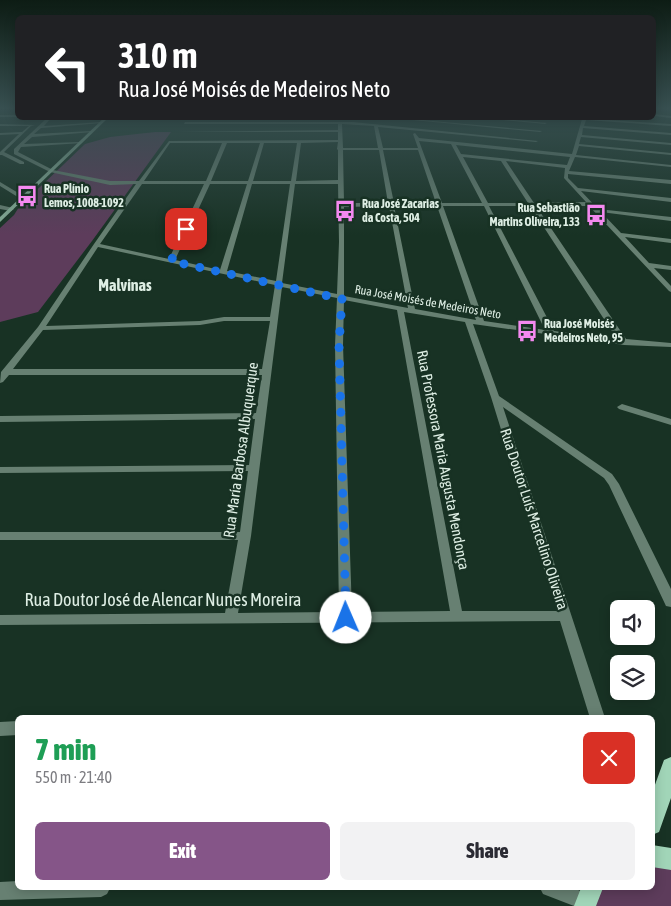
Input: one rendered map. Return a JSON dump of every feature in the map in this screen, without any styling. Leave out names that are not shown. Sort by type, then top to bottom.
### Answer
[{"type":"main road","points":[[0,220],[73,150]]},
{"type":"main road","points":[[655,818],[671,767]]},
{"type":"main road","points":[[655,856],[671,859]]},
{"type":"street","points":[[18,150],[16,153],[52,171],[110,183],[340,182]]},
{"type":"street","points":[[3,376],[41,328],[94,247],[163,150]]},
{"type":"street","points":[[171,261],[221,150]]},
{"type":"street","points":[[223,272],[260,150]]},
{"type":"street","name":"Rua María Barbosa Albuquerque","points":[[231,618],[245,536],[298,150]]},
{"type":"street","points":[[339,150],[342,299],[339,345],[346,618]]},
{"type":"street","points":[[380,150],[412,311]]},
{"type":"street","points":[[419,150],[481,323]]},
{"type":"street","points":[[457,150],[551,333]]},
{"type":"street","points":[[522,150],[671,166]]},
{"type":"street","points":[[576,150],[566,178],[671,290]]},
{"type":"street","points":[[632,150],[671,154]]},
{"type":"street","points":[[1,154],[47,175],[60,173]]},
{"type":"street","points":[[460,155],[671,182]]},
{"type":"street","points":[[502,159],[624,343]]},
{"type":"street","points":[[0,184],[23,198]]},
{"type":"street","points":[[577,189],[671,200]]},
{"type":"street","points":[[341,204],[590,204]]},
{"type":"street","points":[[0,207],[9,211]]},
{"type":"street","points":[[596,210],[671,219]]},
{"type":"street","points":[[0,212],[9,211]]},
{"type":"street","points":[[620,235],[671,241]]},
{"type":"street","points":[[94,247],[280,285]]},
{"type":"street","name":"Rua José Moisés de Medeiros Neto","points":[[94,247],[171,261],[342,299],[468,321],[624,343],[671,345]]},
{"type":"street","points":[[648,265],[671,268]]},
{"type":"street","name":"Rua Professora Maria Augusta Mendonça","points":[[400,309],[458,617]]},
{"type":"street","points":[[41,328],[200,323],[224,319],[275,319]]},
{"type":"street","name":"Rua Doutor Luís Marcelino Oliveira","points":[[468,321],[495,397],[597,715]]},
{"type":"street","points":[[3,376],[266,372]]},
{"type":"street","points":[[495,397],[608,476],[614,484],[671,602]]},
{"type":"street","points":[[622,407],[671,422]]},
{"type":"street","points":[[0,419],[260,416]]},
{"type":"street","points":[[0,470],[254,468]]},
{"type":"street","points":[[0,536],[245,536]]},
{"type":"street","name":"Rua Doutor José de Alencar Nunes Moreira","points":[[0,620],[566,616]]},
{"type":"street","points":[[0,728],[15,728]]},
{"type":"street","points":[[0,891],[34,890]]},
{"type":"street","points":[[557,890],[587,898]]},
{"type":"shaded area","points":[[78,150],[158,150],[38,312],[0,322],[0,228],[14,215],[19,207]]},
{"type":"shaded area","points":[[655,863],[671,864],[671,906],[590,906],[592,895],[598,890],[655,890]]},
{"type":"place","name":"Rua Plínio Lemos, 1008-1092","points":[[27,196]]},
{"type":"place","name":"Rua José Zacarias da Costa, 504","points":[[345,211]]},
{"type":"place","name":"Rua Sebastião Martins Oliveira, 133","points":[[596,215]]},
{"type":"place","name":"Rua José Moisés Medeiros Neto, 95","points":[[527,331]]},
{"type":"district","name":"Malvinas","points":[[125,285]]},
{"type":"route","points":[[186,229],[171,261],[342,299],[339,345],[346,618]]}]
